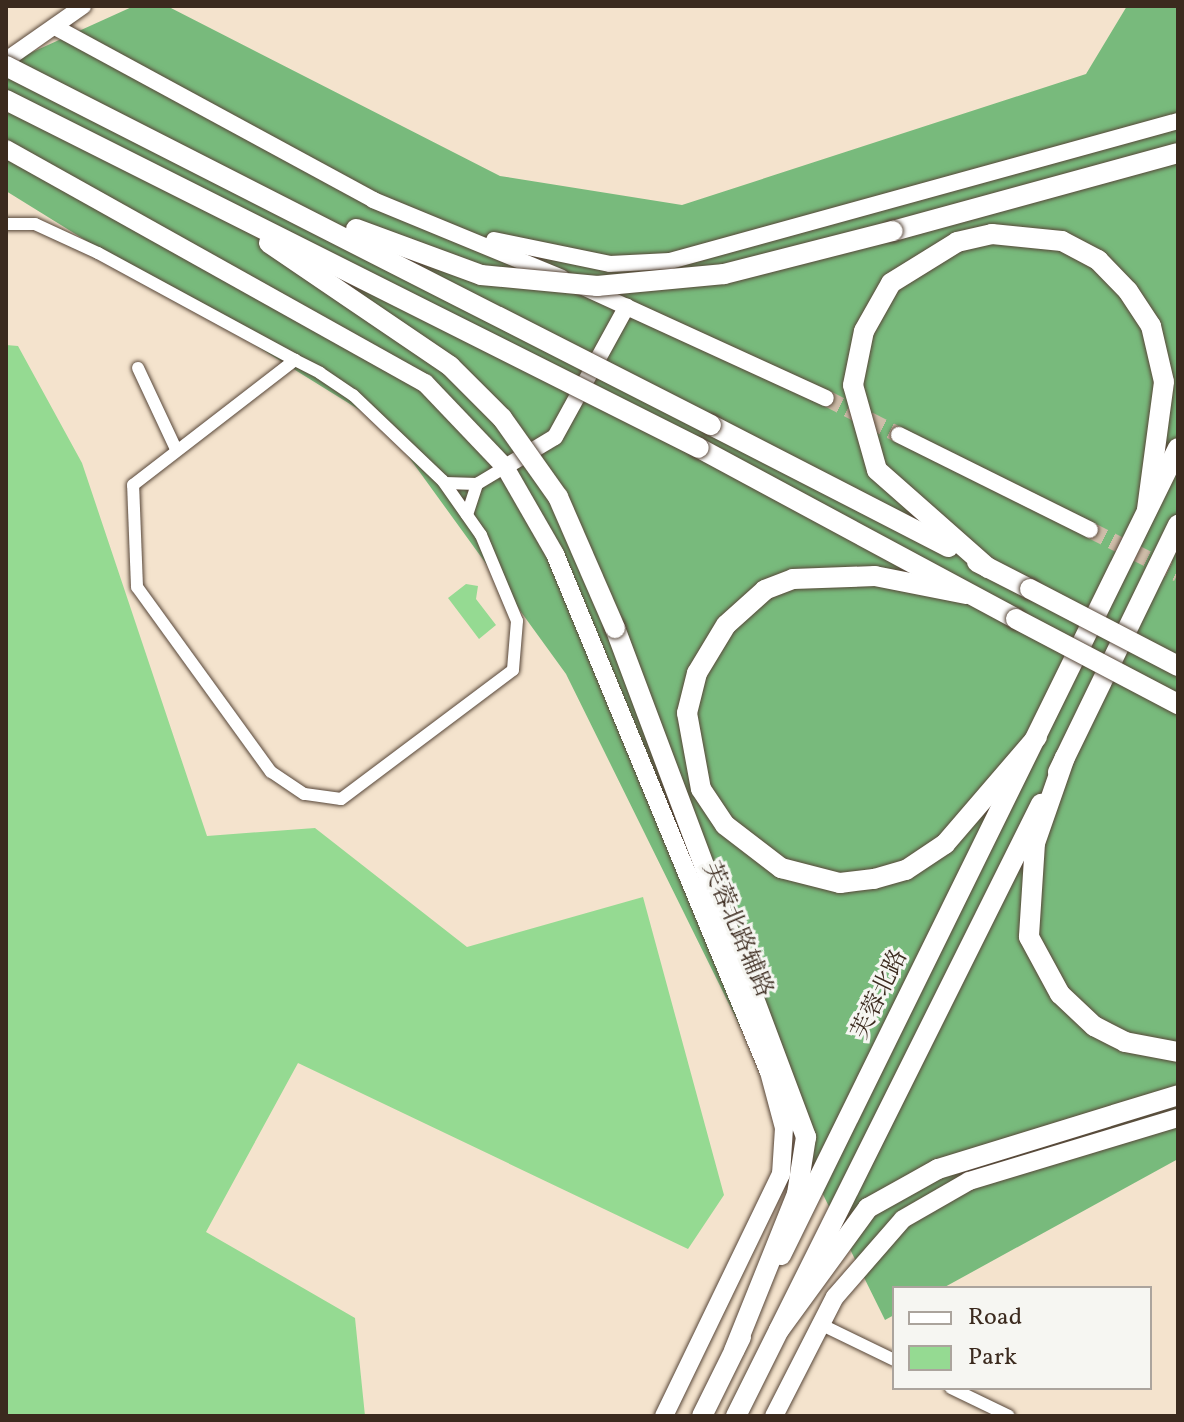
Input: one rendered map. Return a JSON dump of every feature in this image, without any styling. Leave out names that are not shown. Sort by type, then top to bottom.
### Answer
[{"type":"main road","points":[[6,66],[263,194],[1178,666]]},
{"type":"main road","points":[[6,100],[699,448],[966,594],[1178,704]]},
{"type":"main road","name":"芙蓉北路辅路","points":[[6,149],[397,364],[461,416],[505,467],[579,606],[769,1072],[784,1128],[781,1174],[664,1416]]},
{"type":"main road","points":[[263,194],[481,275],[597,286],[724,274],[1178,153]]},
{"type":"main road","points":[[206,201],[477,390],[558,497],[615,628],[806,1137],[797,1194],[734,1351]]},
{"type":"main road","points":[[988,568],[877,470],[853,385],[864,331],[891,283],[957,242],[992,234],[1062,241],[1098,260],[1128,291],[1151,326],[1164,382],[1147,510]]},
{"type":"main road","name":"芙蓉北路","points":[[702,1416],[1178,448]]},
{"type":"main road","points":[[736,1416],[1178,525]]},
{"type":"main road","points":[[966,594],[846,576],[793,579],[756,596],[726,625],[697,673],[687,713],[701,789],[725,825],[781,868],[840,883],[874,879],[906,870],[945,844],[1037,737]]},
{"type":"main road","points":[[1065,757],[1035,843],[1029,937],[1060,994],[1094,1026],[1125,1042],[1178,1052]]},
{"type":"main road","points":[[779,1330],[868,1208],[938,1169],[1178,1095]]},
{"type":"main road","points":[[774,1416],[820,1324],[881,1238],[933,1199],[1178,1118]]},
{"type":"street","points":[[6,60],[83,6]]},
{"type":"street","points":[[55,27],[373,200],[627,306],[826,398]]},
{"type":"street","points":[[373,200],[553,256],[670,261],[1178,121]]},
{"type":"street","points":[[6,224],[35,224],[65,237],[295,360],[377,415],[445,483],[467,515],[517,621],[513,670],[359,790],[341,799],[315,797],[271,772],[141,599],[133,485],[295,360]]},
{"type":"street","points":[[445,483],[477,484],[561,430],[627,306]]},
{"type":"street","points":[[138,368],[176,449]]},
{"type":"street","points":[[899,435],[1090,530]]},
{"type":"street","points":[[467,515],[477,484]]},
{"type":"street","points":[[820,1324],[892,1359]]},
{"type":"street","points":[[955,1390],[1009,1416]]},
{"type":"green space","points":[[134,6],[167,6],[500,176],[682,205],[1086,74],[1127,6],[1178,6],[1178,1159],[947,1286],[892,1286],[892,1316],[885,1320],[566,674],[387,427],[6,191],[6,64]]},
{"type":"green space","points":[[6,345],[18,346],[82,463],[207,836],[315,828],[467,947],[643,897],[724,1195],[688,1249],[298,1063],[206,1232],[355,1318],[365,1416],[6,1416]]},
{"type":"green space","points":[[466,584],[478,586],[476,599],[496,625],[479,639],[448,598]]},
{"type":"tunnel","points":[[826,398],[899,435]]},
{"type":"tunnel","points":[[1090,530],[1178,574]]}]
